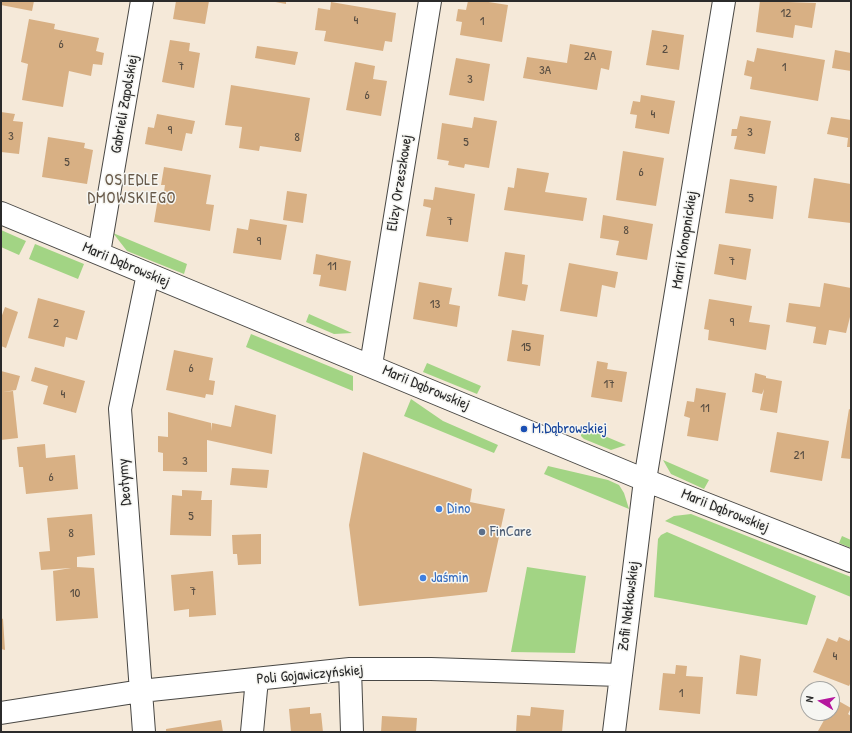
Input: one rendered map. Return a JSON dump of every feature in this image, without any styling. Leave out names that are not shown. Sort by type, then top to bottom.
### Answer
[{"type":"street","name":"Gabrieli Zapolskiej","points":[[99,253],[142,1]]},
{"type":"street","name":"Elizy Orzeszkowej","points":[[371,365],[430,1]]},
{"type":"street","name":"Marii Konopnickiej","points":[[645,480],[724,1]]},
{"type":"street","name":"Marii Dąbrowskiej","points":[[1,213],[371,365],[645,480],[851,561]]},
{"type":"street","name":"Deotymy","points":[[144,732],[120,409],[148,274]]},
{"type":"street","name":"Zofii Nałkowskiej","points":[[614,732],[645,480]]},
{"type":"street","name":"Poli Gojawiczyńskiej","points":[[1,713],[141,691],[350,670],[431,669],[620,675]]},
{"type":"street","points":[[350,670],[352,732]]},
{"type":"street","points":[[252,732],[257,679]]},
{"type":"green space","points":[[1,230],[26,241],[19,255],[1,247]]},
{"type":"green space","points":[[113,233],[187,264],[184,274],[127,251]]},
{"type":"green space","points":[[35,244],[84,264],[78,279],[29,259]]},
{"type":"green space","points":[[309,314],[352,333],[334,334],[306,322]]},
{"type":"green space","points":[[251,334],[353,376],[353,391],[246,347]]},
{"type":"green space","points":[[427,363],[481,386],[477,394],[423,372]]},
{"type":"green space","points":[[411,399],[443,421],[498,445],[494,453],[404,416]]},
{"type":"green space","points":[[588,429],[626,445],[611,450],[584,439],[581,436],[581,431]]},
{"type":"green space","points":[[663,460],[709,480],[704,489],[671,474]]},
{"type":"green space","points":[[548,466],[608,480],[619,485],[624,493],[629,509],[544,474]]},
{"type":"green space","points":[[691,514],[851,577],[851,597],[665,521],[674,516]]},
{"type":"green space","points":[[667,532],[816,596],[807,625],[654,597],[658,539],[661,535]]},
{"type":"green space","points":[[842,536],[851,540],[851,548],[839,543]]},
{"type":"green space","points":[[527,567],[586,576],[575,653],[511,652]]},
{"type":"building","points":[[1,1],[34,1],[32,11],[1,5]]},
{"type":"building","points":[[176,1],[209,1],[205,24],[173,19]]},
{"type":"building","points":[[270,1],[286,1],[286,4]]},
{"type":"building","points":[[468,1],[482,1],[508,5],[502,42],[460,35],[462,22],[456,21],[458,9],[466,10]]},
{"type":"building","points":[[760,1],[816,3],[812,28],[795,25],[793,38],[756,32]]},
{"type":"building","points":[[331,2],[396,13],[392,42],[385,41],[383,51],[324,41],[326,31],[315,30],[318,8],[330,10]]},
{"type":"building","points":[[29,19],[55,24],[54,29],[99,38],[96,51],[104,53],[102,65],[93,64],[91,76],[69,71],[63,107],[22,100],[28,64],[21,62]]},
{"type":"building","points":[[652,30],[684,35],[679,70],[646,65]]},
{"type":"building","points":[[170,40],[190,43],[189,51],[200,53],[194,88],[162,82]]},
{"type":"building","points":[[570,44],[612,51],[609,70],[601,68],[597,90],[523,78],[527,57],[567,63]]},
{"type":"building","points":[[257,46],[298,52],[295,65],[255,58]]},
{"type":"building","points":[[757,48],[825,60],[818,101],[750,89],[752,77],[744,75],[747,60],[754,62]]},
{"type":"building","points":[[835,50],[851,53],[851,71],[832,68]]},
{"type":"building","points":[[456,58],[490,64],[484,101],[449,95]]},
{"type":"building","points":[[355,62],[375,66],[373,79],[387,81],[381,116],[346,110]]},
{"type":"building","points":[[231,85],[310,98],[301,152],[260,146],[259,151],[239,148],[242,127],[225,125]]},
{"type":"building","points":[[641,95],[675,101],[669,134],[635,128],[637,115],[630,114],[633,101],[640,102]]},
{"type":"building","points":[[1,112],[15,114],[13,121],[23,122],[19,154],[1,152]]},
{"type":"building","points":[[157,114],[195,121],[192,134],[186,133],[182,151],[145,144],[148,127],[154,128]]},
{"type":"building","points":[[740,116],[771,121],[765,154],[734,149],[737,136],[731,136],[732,129],[737,129]]},
{"type":"building","points":[[474,117],[497,121],[489,168],[465,164],[464,168],[448,165],[449,161],[437,159],[442,123],[472,128]]},
{"type":"building","points":[[831,117],[851,120],[851,147],[847,147],[848,138],[827,134]]},
{"type":"building","points":[[48,137],[85,143],[84,148],[93,150],[87,184],[42,177]]},
{"type":"building","points":[[623,151],[664,158],[656,206],[616,200]]},
{"type":"building","points":[[164,167],[211,175],[206,204],[214,205],[210,231],[154,222],[158,198],[163,198],[165,185],[161,185]]},
{"type":"building","points":[[517,168],[549,173],[545,192],[587,198],[583,221],[504,210],[508,187],[514,188]]},
{"type":"building","points":[[814,178],[851,184],[851,223],[808,218]]},
{"type":"building","points":[[730,179],[777,186],[773,219],[725,213]]},
{"type":"building","points":[[435,187],[475,194],[468,242],[426,236],[431,208],[423,206],[424,199],[433,200]]},
{"type":"building","points":[[287,191],[307,194],[303,223],[283,220]]},
{"type":"building","points":[[603,215],[653,224],[647,260],[616,255],[619,241],[600,238]]},
{"type":"building","points":[[250,219],[287,225],[281,260],[233,253],[237,228],[248,230]]},
{"type":"building","points":[[719,244],[751,249],[746,280],[714,274]]},
{"type":"building","points":[[505,252],[525,255],[522,284],[528,285],[525,301],[498,296]]},
{"type":"building","points":[[316,254],[351,261],[346,291],[319,286],[321,275],[313,274]]},
{"type":"building","points":[[569,263],[618,272],[615,288],[602,285],[597,317],[560,311]]},
{"type":"building","points":[[419,282],[452,288],[449,304],[460,306],[457,327],[413,319]]},
{"type":"building","points":[[824,283],[851,288],[851,313],[846,333],[829,330],[826,345],[813,343],[816,327],[786,322],[789,303],[820,307]]},
{"type":"building","points":[[38,298],[85,311],[77,340],[66,337],[64,347],[28,338]]},
{"type":"building","points":[[709,299],[752,306],[749,322],[770,325],[766,350],[708,340],[709,330],[704,329]]},
{"type":"building","points":[[5,307],[18,312],[6,348],[1,346],[1,318]]},
{"type":"building","points":[[512,330],[544,335],[540,366],[507,361]]},
{"type":"building","points":[[174,350],[213,358],[209,380],[215,381],[213,395],[206,394],[205,398],[166,390]]},
{"type":"building","points":[[597,361],[608,363],[607,369],[627,372],[622,402],[591,397]]},
{"type":"building","points":[[35,367],[85,381],[76,413],[43,404],[48,386],[31,381]]},
{"type":"building","points":[[1,371],[20,376],[16,390],[3,392],[13,391],[18,438],[1,440]]},
{"type":"building","points":[[755,373],[766,376],[766,378],[782,381],[777,413],[760,410],[764,389],[762,394],[752,392]]},
{"type":"building","points":[[696,388],[726,393],[718,441],[687,436],[690,418],[684,416],[687,401],[694,402]]},
{"type":"building","points":[[235,405],[276,415],[272,454],[207,440],[207,472],[163,471],[163,453],[158,452],[158,436],[168,437],[168,412],[211,423],[212,431],[212,423],[231,427]]},
{"type":"building","points":[[849,409],[851,410],[851,459],[841,458]]},
{"type":"building","points":[[777,432],[829,441],[822,481],[770,472]]},
{"type":"building","points":[[45,444],[46,458],[75,455],[78,489],[26,494],[23,467],[19,467],[17,447]]},
{"type":"building","points":[[363,452],[472,489],[470,502],[505,509],[487,592],[359,606],[349,525]]},
{"type":"building","points":[[232,468],[269,470],[267,488],[230,485]]},
{"type":"building","points":[[182,490],[202,491],[201,500],[212,500],[211,536],[170,535],[172,495],[182,496]]},
{"type":"building","points":[[92,514],[95,555],[77,557],[77,567],[94,568],[98,618],[56,621],[53,571],[71,568],[41,570],[39,552],[50,551],[47,518]]},
{"type":"building","points":[[261,534],[261,564],[238,565],[237,554],[233,554],[232,535]]},
{"type":"building","points":[[213,571],[216,615],[189,617],[189,609],[174,611],[171,575]]},
{"type":"building","points":[[1,618],[3,619],[5,650],[1,649]]},
{"type":"building","points":[[839,637],[849,641],[851,637],[851,682],[849,686],[840,682],[840,681],[836,681],[813,672],[827,638],[837,642]]},
{"type":"building","points":[[740,655],[761,659],[757,696],[736,694]]},
{"type":"building","points":[[676,665],[687,666],[686,676],[703,677],[700,714],[659,710],[663,673],[675,674]]},
{"type":"building","points":[[840,702],[851,708],[848,714],[851,716],[851,732],[818,731],[824,721],[840,721]]},
{"type":"building","points":[[310,707],[310,714],[321,713],[323,732],[291,732],[289,709]]},
{"type":"building","points":[[531,707],[564,710],[562,732],[516,732],[517,715],[530,716]]},
{"type":"building","points":[[382,716],[417,718],[416,732],[381,732]]},
{"type":"building","points":[[221,720],[223,732],[166,732],[166,729]]},
{"type":"place","name":"M.Dąbrowskiej","points":[[524,429]]},
{"type":"place","name":"Dino","points":[[439,509]]},
{"type":"place","name":"FinCare","points":[[482,532]]},
{"type":"place","name":"Jaśmin","points":[[423,578]]},
{"type":"district","name":"OSIEDLE DMOWSKIEGO","points":[[132,190]]}]
